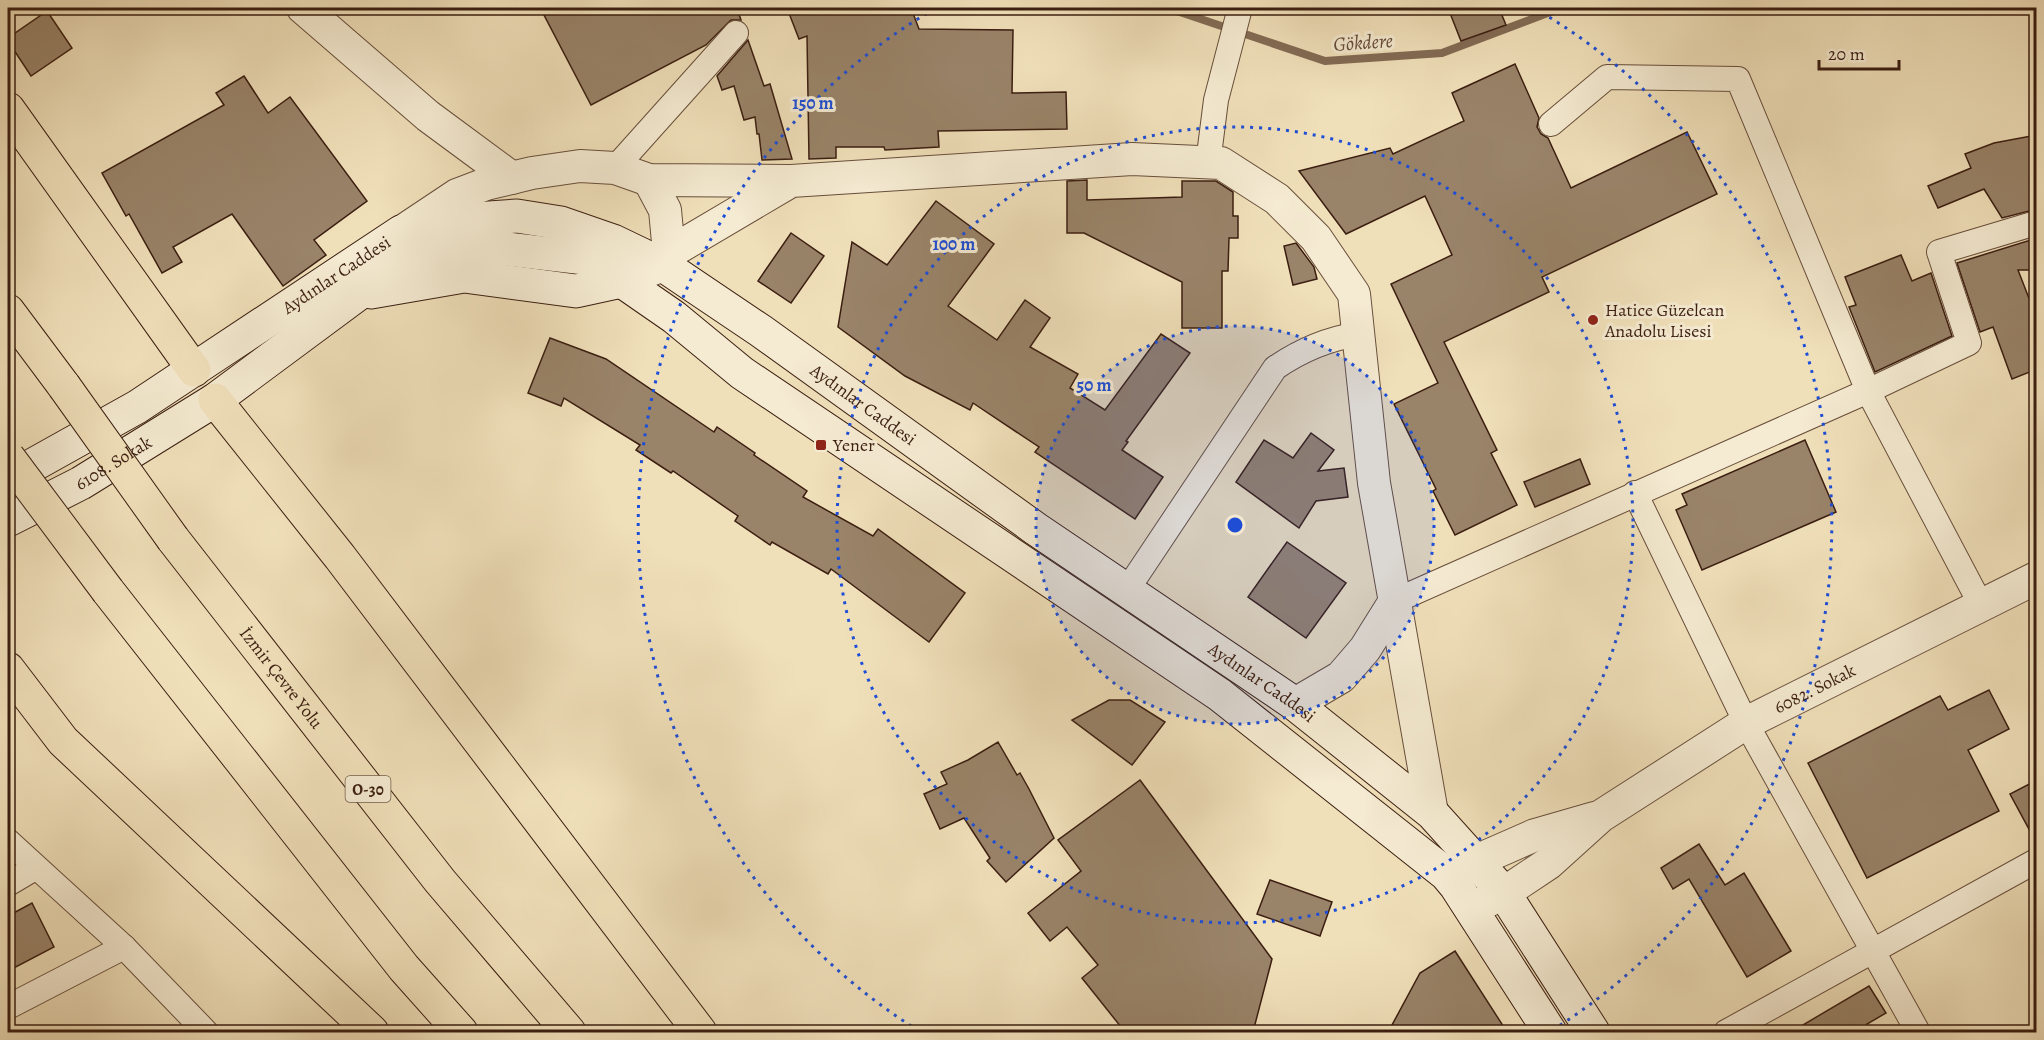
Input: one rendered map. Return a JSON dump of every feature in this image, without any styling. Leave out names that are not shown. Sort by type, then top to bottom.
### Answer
[{"type":"highway","points":[[8,109],[194,370]]},
{"type":"highway","name":"İzmir Çevre Yolu","points":[[8,311],[173,539],[440,881],[569,1032]]},
{"type":"highway","points":[[215,400],[340,557],[700,1032]]},
{"type":"highway","points":[[8,457],[108,591],[404,968],[461,1032]]},
{"type":"highway","points":[[8,669],[63,741]]},
{"type":"highway","points":[[8,689],[372,1032]]},
{"type":"main road","name":"Aydınlar Caddesi","points":[[194,370],[401,232],[460,220],[517,216],[561,223],[666,259],[761,331],[1036,529],[1295,704],[1432,813],[1504,893],[1593,1032]]},
{"type":"main road","name":"Aydınlar Caddesi","points":[[215,400],[358,294],[407,262],[471,245],[585,258],[674,317],[742,373],[1220,695],[1446,874],[1550,1032]]},
{"type":"main road","name":"6108. Sokak","points":[[8,479],[137,407],[194,370]]},
{"type":"main road","name":"6108. Sokak","points":[[8,519],[81,483],[215,400]]},
{"type":"street","points":[[303,8],[428,116],[512,178]]},
{"type":"street","points":[[1208,162],[1216,100],[1240,8]]},
{"type":"street","points":[[615,168],[736,33]]},
{"type":"street","points":[[1551,123],[1607,77],[1738,79],[1868,391],[1981,605]]},
{"type":"street","points":[[401,232],[457,195],[486,184],[532,173],[579,166],[615,168],[649,180],[790,181],[1132,159],[1221,163],[1277,199],[1316,238],[1354,294],[1374,483],[1432,813]]},
{"type":"street","points":[[649,180],[665,210],[666,259]]},
{"type":"street","points":[[622,281],[666,259],[790,181]]},
{"type":"street","points":[[1295,704],[1341,677],[1365,649],[1395,601],[1868,391],[1970,343],[1939,252],[2037,223]]},
{"type":"street","points":[[1127,590],[1275,368],[1322,342],[1358,333]]},
{"type":"street","points":[[1635,493],[1746,723],[1918,1032]]},
{"type":"street","name":"6082. Sokak","points":[[1601,816],[1746,723],[2037,578]]},
{"type":"street","points":[[1446,874],[1535,835],[1601,816]]},
{"type":"street","points":[[1471,909],[1504,893],[1549,862],[1601,816]]},
{"type":"street","points":[[8,841],[124,947],[206,1032]]},
{"type":"street","points":[[1726,1032],[2037,861]]},
{"type":"street","points":[[8,884],[35,868]]},
{"type":"street","points":[[8,1007],[124,947]]},
{"type":"building","points":[[559,8],[737,8],[741,20],[731,20],[706,45],[591,105],[544,15]]},
{"type":"building","points":[[787,8],[911,8],[919,29],[1013,30],[1012,93],[1066,92],[1067,129],[938,131],[939,147],[885,150],[884,147],[836,147],[836,158],[809,159],[807,36],[799,39]]},
{"type":"building","points":[[1448,8],[1499,8],[1506,25],[1461,41]]},
{"type":"building","points":[[47,11],[72,48],[31,76],[8,38]]},
{"type":"building","points":[[748,40],[764,86],[770,84],[792,159],[762,160],[755,117],[744,120],[734,86],[722,90],[717,76]]},
{"type":"building","points":[[1515,64],[1539,118],[1537,127],[1541,134],[1548,138],[1571,188],[1687,132],[1717,194],[1542,277],[1549,292],[1444,342],[1497,450],[1491,453],[1517,505],[1455,535],[1433,491],[1436,489],[1394,404],[1438,383],[1391,284],[1452,255],[1425,196],[1346,234],[1299,171],[1390,148],[1393,154],[1464,121],[1452,93]]},
{"type":"building","points":[[244,76],[268,113],[290,97],[367,201],[314,240],[326,255],[283,286],[232,214],[173,247],[182,262],[162,273],[129,214],[126,216],[102,173],[224,105],[216,93]]},
{"type":"building","points":[[2037,135],[2037,209],[2002,218],[1984,189],[1938,208],[1928,186],[1971,168],[1965,154],[1994,143]]},
{"type":"building","points":[[1087,180],[1087,200],[1182,197],[1182,181],[1216,181],[1233,192],[1233,216],[1238,216],[1238,238],[1229,238],[1228,271],[1222,271],[1222,328],[1182,328],[1182,282],[1084,233],[1067,233],[1067,181]]},
{"type":"building","points":[[936,201],[994,244],[948,306],[997,340],[1025,300],[1050,318],[1030,347],[1078,374],[1070,388],[1105,410],[1161,334],[1190,353],[1126,441],[1128,442],[1122,450],[1163,477],[1135,519],[1035,452],[1039,447],[973,403],[970,410],[905,376],[838,327],[852,242],[887,265]]},
{"type":"building","points":[[791,233],[824,256],[791,303],[758,281]]},
{"type":"building","points":[[2037,238],[2037,276],[2033,270],[2018,270],[2037,319],[2037,369],[2012,379],[1993,327],[1980,332],[1957,263]]},
{"type":"building","points":[[1296,243],[1314,267],[1317,279],[1293,285],[1284,246]]},
{"type":"building","points":[[1901,255],[1912,281],[1931,273],[1952,336],[1875,372],[1849,307],[1856,305],[1845,277]]},
{"type":"building","points":[[550,338],[606,359],[714,432],[717,427],[807,491],[803,497],[873,536],[878,529],[965,593],[929,642],[831,569],[828,574],[772,542],[770,545],[735,521],[738,516],[673,471],[671,473],[636,450],[640,445],[564,398],[561,406],[528,393]]},
{"type":"building","points":[[1311,433],[1334,450],[1318,471],[1344,468],[1348,497],[1316,501],[1299,528],[1236,482],[1264,440],[1293,458]]},
{"type":"building","points":[[1805,440],[1836,512],[1702,570],[1676,510],[1687,505],[1682,494]]},
{"type":"building","points":[[1580,459],[1590,484],[1535,507],[1524,482]]},
{"type":"building","points":[[1287,542],[1346,583],[1306,638],[1248,597]]},
{"type":"building","points":[[1989,690],[2009,729],[1968,750],[1999,811],[1867,878],[1808,763],[1940,696],[1948,710]]},
{"type":"building","points":[[1109,700],[1130,700],[1165,722],[1132,765],[1072,720]]},
{"type":"building","points":[[998,742],[1017,775],[1020,773],[1054,838],[1006,882],[987,861],[990,858],[964,818],[940,829],[924,794],[947,784],[941,772],[968,760]]},
{"type":"building","points":[[1140,780],[1272,959],[1253,1032],[1125,1032],[1082,978],[1098,965],[1067,927],[1050,941],[1028,913],[1081,871],[1058,840]]},
{"type":"building","points":[[2037,780],[2037,844],[2010,794]]},
{"type":"building","points":[[1699,844],[1725,885],[1744,873],[1791,951],[1747,977],[1689,879],[1673,889],[1661,868]]},
{"type":"building","points":[[1270,880],[1332,902],[1320,936],[1257,914]]},
{"type":"building","points":[[32,903],[54,947],[8,971],[8,916]]},
{"type":"building","points":[[1455,951],[1507,1032],[1407,1032],[1392,1025],[1420,973]]},
{"type":"building","points":[[1869,986],[1886,1013],[1867,1024],[1872,1032],[1791,1032]]},
{"type":"waterway","name":"Gökdere","points":[[1168,8],[1325,61],[1442,53],[1561,8]]},
{"type":"waterway","name":"Gökdere","points":[[2029,8],[2036,12]]},
{"type":"place","name":"Hatice Güzelcan Anadolu Lisesi","points":[[1593,320]]},
{"type":"place","name":"Yener","points":[[821,445]]}]
